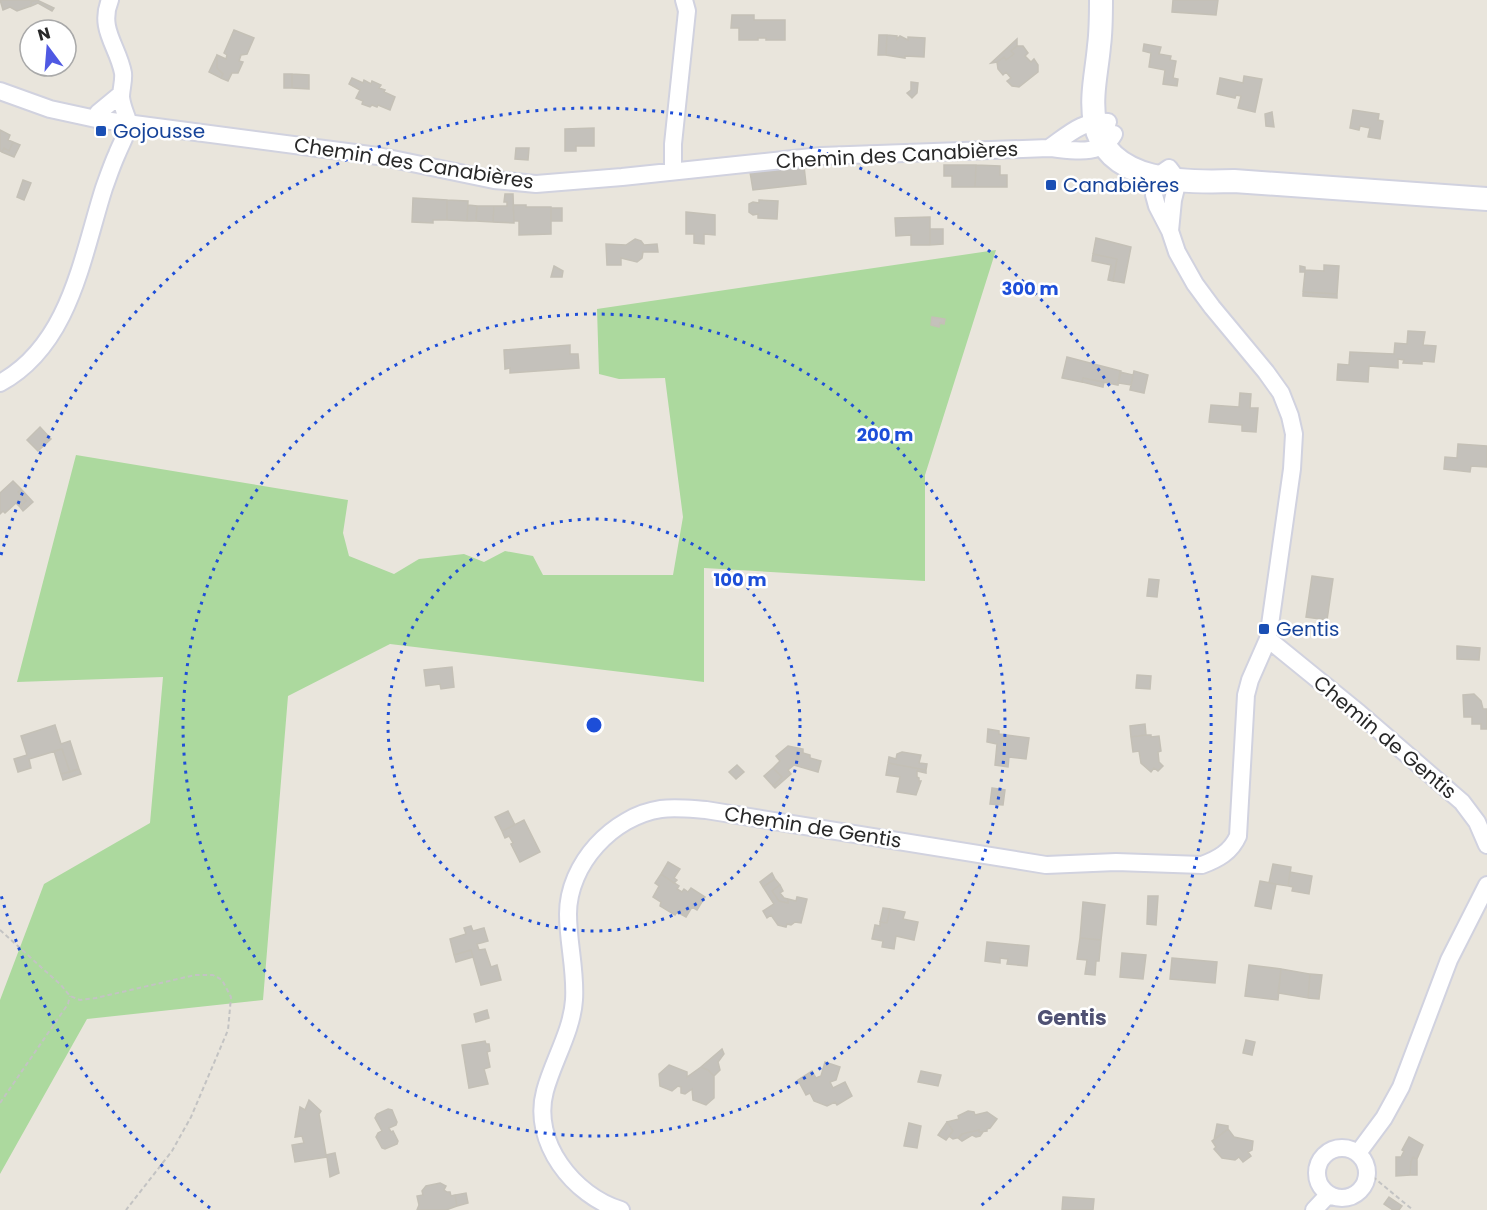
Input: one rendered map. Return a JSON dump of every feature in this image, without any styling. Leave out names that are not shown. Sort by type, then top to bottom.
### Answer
[{"type":"street","points":[[0,383],[40,350],[55,329],[68,302],[104,187],[129,124],[122,107],[123,76],[120,62],[107,34],[106,18],[110,0]]},
{"type":"street","points":[[673,171],[687,11],[684,0]]},
{"type":"street","points":[[1101,0],[1099,46],[1105,131]]},
{"type":"street","name":"Chemin des Canabières","points":[[0,90],[50,109],[96,119],[378,156],[494,180],[536,184],[821,156],[1048,148],[1089,150],[1099,149],[1105,131]]},
{"type":"street","points":[[96,119],[98,113],[121,94]]},
{"type":"street","points":[[1048,148],[1077,129],[1105,131],[1140,158],[1168,175],[1234,182],[1487,199]]},
{"type":"street","name":"Chemin de Gentis","points":[[621,1210],[601,1203],[570,1177],[556,1159],[548,1141],[543,1120],[544,1093],[568,1027],[574,1002],[574,970],[568,911],[572,888],[582,863],[617,827],[638,816],[659,810],[681,808],[706,810],[1046,865],[1116,862],[1202,865],[1225,854],[1233,846],[1238,836],[1246,695],[1268,639],[1294,451],[1294,434],[1281,393],[1195,284],[1177,252],[1170,231],[1157,206],[1154,183],[1168,175],[1170,231]]},
{"type":"street","name":"Chemin de Gentis","points":[[1268,639],[1359,713],[1462,802],[1477,822],[1487,845]]},
{"type":"street","points":[[1358,1154],[1384,1118],[1401,1087],[1449,960],[1487,885]]},
{"type":"street","points":[[1339,1148],[1350,1149],[1358,1154],[1367,1172],[1365,1182],[1358,1193],[1347,1198],[1328,1195],[1322,1189],[1317,1177],[1318,1165],[1328,1152],[1339,1148]]},
{"type":"street","points":[[1314,1210],[1328,1195]]},
{"type":"path","points":[[0,930],[61,985],[70,996],[80,1000],[195,975],[213,975],[222,980],[231,997],[228,1030],[191,1118],[172,1151],[126,1210]]},
{"type":"path","points":[[0,1103],[68,1004],[70,996]]},
{"type":"path","points":[[1367,1172],[1413,1210]]},
{"type":"green space","points":[[996,250],[925,475],[925,581],[704,568],[704,682],[390,644],[288,696],[263,1000],[87,1019],[0,1174],[0,1000],[44,884],[150,823],[163,677],[17,682],[76,455],[348,500],[343,533],[349,556],[394,574],[419,559],[464,554],[484,562],[505,551],[533,556],[543,575],[673,575],[683,517],[665,378],[619,379],[599,374],[597,309]]},
{"type":"building","points":[[0,0],[37,0],[31,2],[31,6],[17,11],[10,7],[3,10]]},
{"type":"building","points":[[37,0],[54,8],[52,11],[38,3],[31,6],[31,2]]},
{"type":"building","points":[[1173,0],[1218,0],[1216,15],[1172,12]]},
{"type":"building","points":[[732,15],[754,15],[754,20],[785,20],[785,40],[758,38],[758,40],[739,40],[739,28],[731,28]]},
{"type":"building","points":[[234,30],[254,38],[247,54],[241,55],[239,61],[243,62],[238,73],[232,73],[228,81],[221,78],[223,74],[217,68],[217,55],[226,59],[227,55],[224,53]]},
{"type":"building","points":[[879,35],[887,35],[886,55],[878,55]]},
{"type":"building","points":[[887,35],[897,36],[897,39],[900,36],[908,40],[908,37],[925,38],[924,57],[905,56],[905,58],[886,55]]},
{"type":"building","points":[[1017,39],[1017,46],[1011,51],[1014,54],[1006,60],[1004,57],[991,63]]},
{"type":"building","points":[[1144,44],[1161,47],[1159,54],[1171,56],[1170,60],[1176,61],[1173,78],[1178,79],[1177,86],[1163,84],[1165,70],[1149,67],[1151,53],[1143,51]]},
{"type":"building","points":[[1017,46],[1023,46],[1028,53],[1025,56],[1031,62],[1034,59],[1038,65],[1038,72],[1019,87],[1012,86],[1007,81],[1011,78],[1006,72],[1003,75],[998,69],[997,62],[1004,57],[1006,60],[1014,54],[1011,51]]},
{"type":"building","points":[[217,55],[217,68],[223,74],[221,78],[209,72]]},
{"type":"building","points":[[284,74],[292,74],[292,88],[284,88]]},
{"type":"building","points":[[292,74],[309,75],[309,89],[292,88]]},
{"type":"building","points":[[1244,76],[1262,79],[1255,112],[1238,108],[1241,96],[1236,95],[1235,98],[1217,94],[1220,78],[1243,83]]},
{"type":"building","points":[[352,78],[363,83],[364,80],[371,84],[372,81],[381,85],[379,88],[395,97],[390,110],[378,105],[370,107],[362,104],[363,101],[356,98],[360,90],[349,84]]},
{"type":"building","points":[[911,82],[918,83],[917,93],[912,98],[907,93],[911,90]]},
{"type":"building","points":[[1353,110],[1379,114],[1378,120],[1383,121],[1380,139],[1368,137],[1370,128],[1360,126],[1359,130],[1350,128]]},
{"type":"building","points":[[1272,112],[1274,127],[1266,126],[1265,114]]},
{"type":"building","points":[[594,128],[594,146],[576,146],[576,151],[565,151],[565,129]]},
{"type":"building","points":[[0,130],[10,135],[8,140],[13,142],[9,151],[4,148],[2,152],[0,151]]},
{"type":"building","points":[[13,142],[20,145],[14,157],[2,152],[4,148],[9,151]]},
{"type":"building","points":[[516,148],[529,148],[528,160],[515,159]]},
{"type":"building","points":[[944,165],[976,165],[975,187],[952,187],[952,176],[944,176]]},
{"type":"building","points":[[976,165],[1000,166],[1000,175],[1007,175],[1007,187],[975,187]]},
{"type":"building","points":[[804,166],[806,184],[753,190],[750,172]]},
{"type":"building","points":[[23,180],[31,183],[24,200],[17,197]]},
{"type":"building","points":[[505,194],[513,194],[514,223],[493,222],[494,206],[507,206],[507,202],[504,202]]},
{"type":"building","points":[[413,198],[447,200],[447,220],[433,220],[433,223],[412,222]]},
{"type":"building","points":[[447,200],[468,201],[467,221],[447,220]]},
{"type":"building","points":[[759,200],[778,201],[777,219],[758,218],[758,214],[753,215],[749,212],[749,204],[759,203]]},
{"type":"building","points":[[468,205],[477,206],[476,221],[467,221]]},
{"type":"building","points":[[513,205],[551,207],[551,234],[519,235],[519,221],[514,221]]},
{"type":"building","points":[[477,206],[494,206],[493,222],[476,221]]},
{"type":"building","points":[[551,208],[562,208],[562,221],[551,221]]},
{"type":"building","points":[[686,212],[715,215],[715,235],[704,234],[704,244],[694,243],[694,234],[686,234]]},
{"type":"building","points":[[930,217],[930,245],[911,245],[911,235],[896,236],[895,218]]},
{"type":"building","points":[[930,229],[943,229],[943,244],[930,245]]},
{"type":"building","points":[[1096,238],[1131,247],[1124,283],[1113,281],[1117,259],[1093,254]]},
{"type":"building","points":[[635,239],[644,245],[657,244],[658,252],[643,252],[642,258],[637,262],[621,258],[621,265],[607,265],[606,244],[626,245]]},
{"type":"building","points":[[1093,254],[1117,259],[1113,281],[1108,280],[1111,265],[1092,261]]},
{"type":"building","points":[[1324,265],[1339,266],[1337,294],[1303,292],[1305,272],[1300,272],[1300,266],[1305,267],[1305,270],[1324,271]]},
{"type":"building","points":[[554,266],[563,271],[562,277],[551,277]]},
{"type":"building","points":[[1303,292],[1337,294],[1337,298],[1303,296]]},
{"type":"building","points":[[932,317],[945,319],[944,324],[940,323],[939,327],[931,325]]},
{"type":"building","points":[[1408,331],[1425,332],[1423,345],[1436,346],[1434,362],[1403,363],[1404,360],[1398,359],[1398,368],[1369,366],[1368,382],[1337,380],[1338,364],[1349,365],[1350,352],[1394,354],[1395,343],[1407,344]]},
{"type":"building","points":[[570,345],[570,354],[578,354],[579,368],[510,373],[510,368],[505,369],[504,350]]},
{"type":"building","points":[[1067,357],[1121,371],[1118,385],[1083,378],[1082,382],[1062,378]]},
{"type":"building","points":[[1134,371],[1148,375],[1144,393],[1130,390]]},
{"type":"building","points":[[1120,372],[1133,375],[1131,385],[1118,383]]},
{"type":"building","points":[[1083,378],[1104,382],[1103,387],[1082,382]]},
{"type":"building","points":[[1240,393],[1251,394],[1250,408],[1258,408],[1256,432],[1242,431],[1242,425],[1209,422],[1211,405],[1239,407]]},
{"type":"building","points":[[40,427],[51,439],[38,451],[27,440]]},
{"type":"building","points":[[1458,444],[1487,446],[1487,467],[1471,466],[1470,472],[1444,469],[1445,457],[1457,458]]},
{"type":"building","points":[[13,481],[21,489],[18,492],[26,501],[20,507],[16,503],[5,513],[3,511],[0,514],[0,493]]},
{"type":"building","points":[[21,489],[33,502],[23,511],[20,507],[26,501],[18,492]]},
{"type":"building","points":[[1312,576],[1333,579],[1327,620],[1306,617]]},
{"type":"building","points":[[1149,579],[1159,580],[1157,597],[1147,596]]},
{"type":"building","points":[[1457,646],[1480,648],[1479,660],[1457,659]]},
{"type":"building","points":[[452,667],[454,687],[441,689],[440,684],[426,686],[424,670]]},
{"type":"building","points":[[1137,675],[1151,676],[1150,689],[1136,688]]},
{"type":"building","points":[[1474,694],[1481,701],[1483,709],[1487,709],[1487,729],[1481,729],[1481,724],[1472,724],[1472,717],[1464,717],[1463,695]]},
{"type":"building","points":[[1145,724],[1146,735],[1131,737],[1130,726]]},
{"type":"building","points":[[55,725],[61,744],[70,741],[79,769],[70,772],[62,749],[29,759],[31,768],[18,772],[14,759],[27,755],[21,736]]},
{"type":"building","points":[[988,729],[999,731],[999,734],[1029,738],[1026,759],[1009,757],[1008,767],[995,765],[997,744],[987,742]]},
{"type":"building","points":[[1159,736],[1161,751],[1158,752],[1159,762],[1163,766],[1158,771],[1154,768],[1151,772],[1141,763],[1139,751],[1133,752],[1131,737]]},
{"type":"building","points":[[788,746],[803,749],[803,753],[810,755],[810,758],[821,761],[818,772],[794,765],[788,770],[791,774],[775,788],[773,786],[782,777],[773,768],[780,761],[776,756]]},
{"type":"building","points":[[62,749],[70,772],[61,774],[54,751]]},
{"type":"building","points":[[902,752],[921,755],[919,763],[927,764],[926,770],[888,763],[889,757],[896,759],[897,754]]},
{"type":"building","points":[[888,763],[926,770],[926,773],[917,771],[917,777],[921,781],[916,795],[897,792],[900,777],[886,775]]},
{"type":"building","points":[[737,765],[744,772],[736,779],[729,772]]},
{"type":"building","points":[[773,768],[782,777],[773,786],[764,776]]},
{"type":"building","points":[[79,769],[81,774],[63,780],[61,774]]},
{"type":"building","points":[[992,788],[1005,790],[1003,805],[990,804]]},
{"type":"building","points":[[508,811],[515,825],[502,831],[495,817]]},
{"type":"building","points":[[524,820],[540,852],[520,862],[509,836],[505,838],[502,831]]},
{"type":"building","points":[[668,862],[680,869],[674,878],[677,880],[674,883],[661,874]]},
{"type":"building","points":[[1273,864],[1291,867],[1288,886],[1269,883]]},
{"type":"building","points":[[1290,872],[1312,876],[1309,894],[1292,891],[1293,887],[1288,886]]},
{"type":"building","points":[[772,873],[775,879],[763,887],[760,882]]},
{"type":"building","points":[[661,874],[679,886],[677,889],[682,892],[684,889],[688,892],[691,888],[705,897],[697,910],[692,907],[686,917],[677,912],[675,915],[660,906],[661,902],[653,897],[659,886],[655,883]]},
{"type":"building","points":[[775,879],[780,885],[772,891],[779,901],[788,903],[788,899],[796,901],[797,897],[807,899],[801,923],[787,924],[786,927],[778,925],[771,915],[767,918],[763,911],[774,904],[763,887]]},
{"type":"building","points":[[1260,881],[1276,884],[1271,909],[1255,906]]},
{"type":"building","points":[[780,885],[783,891],[780,893],[788,899],[788,903],[779,901],[772,891]]},
{"type":"building","points":[[1148,896],[1158,896],[1156,925],[1147,924]]},
{"type":"building","points":[[1083,902],[1105,905],[1101,940],[1080,938]]},
{"type":"building","points":[[883,908],[890,909],[887,923],[880,922]]},
{"type":"building","points":[[890,909],[905,912],[903,919],[918,922],[914,940],[896,936],[894,949],[882,947],[883,941],[872,939],[875,925],[880,926],[880,922],[887,923]]},
{"type":"building","points":[[471,926],[473,931],[484,928],[488,941],[477,944],[479,950],[485,949],[491,967],[497,965],[501,980],[481,985],[471,950],[454,955],[450,939],[466,934],[464,928]]},
{"type":"building","points":[[1080,938],[1101,940],[1095,975],[1085,974],[1087,960],[1077,959]]},
{"type":"building","points":[[987,942],[1029,946],[1027,966],[1007,964],[1008,959],[1000,958],[1000,963],[985,961]]},
{"type":"building","points":[[471,950],[473,957],[456,962],[454,955]]},
{"type":"building","points":[[1122,953],[1146,955],[1143,979],[1120,977]]},
{"type":"building","points":[[1172,958],[1217,962],[1215,983],[1170,979]]},
{"type":"building","points":[[1249,965],[1281,969],[1278,1000],[1245,996]]},
{"type":"building","points":[[1281,969],[1310,974],[1308,998],[1278,993]]},
{"type":"building","points":[[1310,974],[1322,975],[1319,999],[1308,998]]},
{"type":"building","points":[[487,1010],[489,1018],[476,1022],[474,1014]]},
{"type":"building","points":[[1246,1040],[1255,1042],[1252,1055],[1243,1053]]},
{"type":"building","points":[[485,1041],[489,1044],[490,1051],[487,1052],[490,1067],[484,1069],[488,1084],[469,1088],[462,1045]]},
{"type":"building","points":[[722,1049],[724,1054],[718,1062],[720,1070],[714,1076],[701,1067]]},
{"type":"building","points":[[825,1062],[840,1067],[836,1080],[830,1082],[833,1088],[845,1082],[852,1096],[837,1105],[835,1102],[827,1106],[814,1101],[810,1093],[806,1095],[798,1080],[812,1071],[816,1078],[821,1076]]},
{"type":"building","points":[[669,1065],[687,1072],[687,1077],[701,1067],[708,1070],[714,1076],[714,1098],[706,1105],[693,1100],[692,1089],[685,1094],[681,1093],[681,1087],[678,1086],[672,1091],[660,1086],[659,1074]]},
{"type":"building","points":[[921,1071],[941,1075],[938,1086],[918,1082]]},
{"type":"building","points":[[309,1100],[321,1111],[319,1114],[326,1155],[335,1153],[339,1173],[330,1177],[327,1157],[295,1162],[292,1145],[304,1143],[302,1136],[295,1137],[300,1107],[305,1110]]},
{"type":"building","points":[[388,1109],[392,1110],[397,1122],[389,1128],[398,1141],[397,1144],[385,1149],[376,1137],[382,1131],[375,1118],[377,1114]]},
{"type":"building","points":[[968,1111],[974,1112],[975,1115],[987,1112],[997,1119],[987,1131],[979,1132],[979,1130],[962,1134],[953,1139],[949,1136],[953,1131],[947,1122],[959,1119],[958,1116]]},
{"type":"building","points":[[947,1122],[953,1131],[946,1140],[938,1135]]},
{"type":"building","points":[[909,1123],[921,1126],[917,1148],[904,1146]]},
{"type":"building","points":[[1217,1124],[1228,1126],[1228,1129],[1214,1140]]},
{"type":"building","points":[[1228,1129],[1234,1137],[1253,1141],[1252,1150],[1248,1152],[1251,1156],[1243,1162],[1239,1157],[1235,1160],[1222,1158],[1214,1149],[1216,1147],[1212,1141]]},
{"type":"building","points":[[979,1130],[983,1132],[980,1136],[972,1135],[962,1141],[958,1138],[962,1134]]},
{"type":"building","points":[[1409,1137],[1423,1145],[1417,1159],[1413,1157],[1410,1175],[1396,1176],[1396,1157],[1401,1157]]},
{"type":"building","points":[[1413,1157],[1417,1159],[1417,1175],[1410,1175]]},
{"type":"building","points":[[440,1183],[446,1186],[444,1190],[450,1192],[451,1196],[455,1195],[457,1206],[446,1210],[417,1210],[419,1205],[417,1196],[423,1195],[422,1191],[426,1186]]},
{"type":"building","points":[[466,1193],[468,1203],[457,1206],[455,1195]]},
{"type":"building","points":[[1063,1197],[1094,1199],[1093,1210],[1062,1210]]},
{"type":"building","points":[[1389,1197],[1402,1206],[1399,1210],[1393,1210],[1384,1204]]},
{"type":"place","name":"Gojousse","points":[[101,131]]},
{"type":"place","name":"Canabières","points":[[1051,185]]},
{"type":"place","name":"Gentis","points":[[1264,629]]},
{"type":"district","name":"Gentis","points":[[1072,1018]]}]
